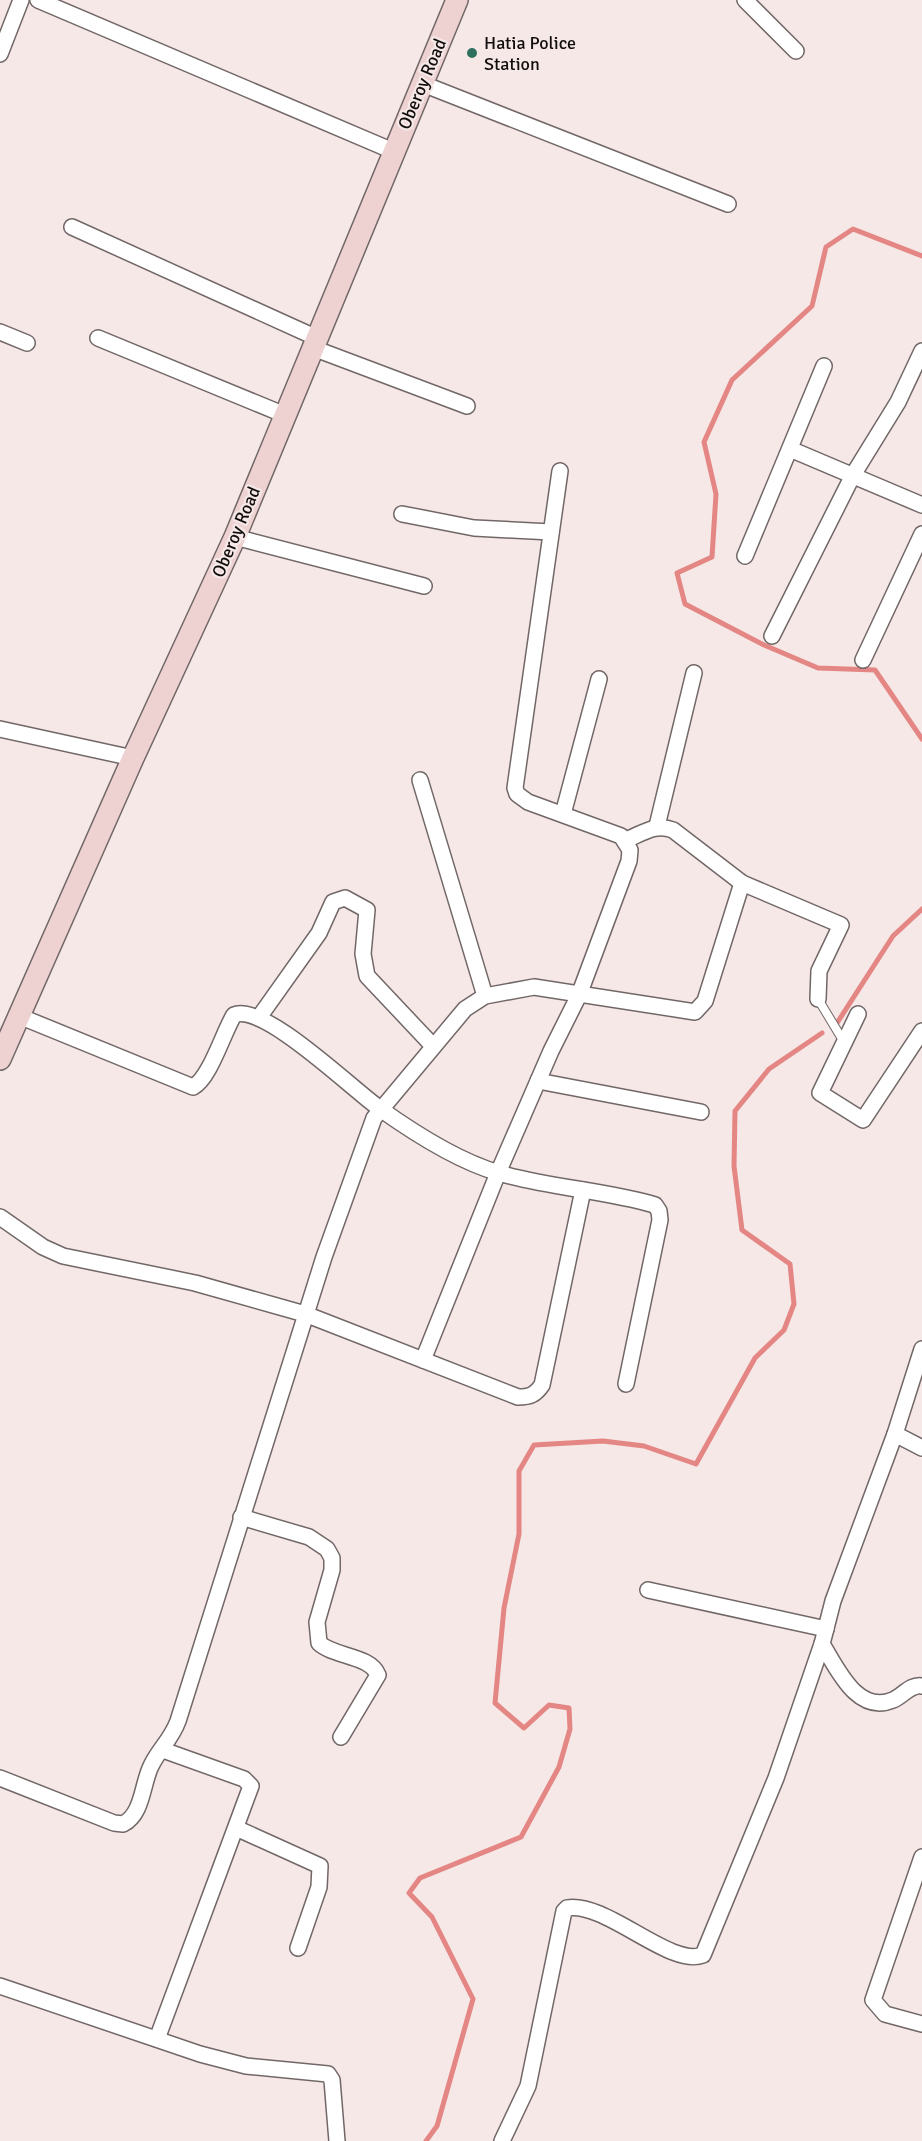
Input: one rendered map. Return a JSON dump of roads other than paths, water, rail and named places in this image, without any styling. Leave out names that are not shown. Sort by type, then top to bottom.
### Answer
[{"type":"street","points":[[0,54],[4,29],[21,0]]},
{"type":"street","points":[[38,0],[393,151]]},
{"type":"street","name":"Oberoy Road","points":[[0,1059],[133,758],[235,537],[457,0]]},
{"type":"street","points":[[745,0],[796,51]]},
{"type":"street","points":[[423,84],[728,204]]},
{"type":"street","points":[[72,227],[315,343],[467,406]]},
{"type":"street","points":[[0,333],[27,343]]},
{"type":"street","points":[[98,338],[285,416]]},
{"type":"street","points":[[772,636],[853,475],[898,402],[922,351]]},
{"type":"street","points":[[745,556],[824,366]]},
{"type":"street","points":[[790,449],[922,506]]},
{"type":"street","points":[[423,1360],[498,1173],[579,995],[629,861],[630,850],[626,840],[621,836],[528,802],[517,794],[515,788],[560,471]]},
{"type":"street","points":[[402,514],[474,528],[551,532]]},
{"type":"street","points":[[863,660],[922,534]]},
{"type":"street","points":[[235,537],[424,586]]},
{"type":"street","points":[[657,826],[694,673]]},
{"type":"street","points":[[563,814],[598,679]]},
{"type":"street","points":[[0,729],[133,758]]},
{"type":"street","points":[[420,780],[485,996]]},
{"type":"street","points":[[626,840],[657,826],[673,830],[742,883],[841,926],[819,971],[818,999]]},
{"type":"street","points":[[0,1778],[104,1820],[123,1824],[135,1814],[151,1766],[163,1750],[178,1721],[305,1314],[356,1166],[380,1108],[465,1009],[485,996],[534,987],[695,1012],[705,1001],[742,883]]},
{"type":"street","points":[[260,1016],[319,933],[333,902],[345,898],[367,910],[363,954],[368,976],[433,1047]]},
{"type":"street","points":[[19,1016],[193,1087],[199,1084],[209,1067],[234,1014],[247,1012],[271,1022],[380,1108],[451,1152],[498,1173],[655,1205],[659,1211],[660,1220],[626,1384]]},
{"type":"street","points":[[858,1014],[820,1093],[863,1120],[922,1031]]},
{"type":"street","points":[[538,1081],[701,1112]]},
{"type":"street","points":[[0,1217],[33,1241],[63,1256],[195,1283],[305,1314],[518,1397],[530,1397],[537,1393],[542,1384],[583,1190]]},
{"type":"street","points":[[502,2141],[528,2086],[564,1911],[567,1908],[577,1907],[604,1917],[689,1958],[703,1955],[776,1778],[824,1637],[833,1601],[895,1434],[922,1350]]},
{"type":"street","points":[[895,1434],[922,1448]]},
{"type":"street","points":[[241,1517],[322,1543],[332,1558],[332,1570],[317,1622],[319,1643],[327,1650],[369,1664],[378,1675],[341,1737]]},
{"type":"street","points":[[648,1590],[824,1637],[849,1686],[863,1698],[883,1703],[895,1700],[912,1687],[922,1686]]},
{"type":"street","points":[[157,2039],[250,1791],[250,1783],[163,1750]]},
{"type":"street","points":[[236,1828],[320,1866],[319,1887],[298,1948]]},
{"type":"street","points":[[922,1857],[873,2000],[885,2014],[922,2024]]},
{"type":"street","points":[[0,1986],[157,2039],[246,2066],[328,2074],[332,2080],[337,2141]]},
{"type":"lane","points":[[818,999],[844,1042]]},
{"type":"waterway","points":[[922,256],[853,229],[826,247],[812,306],[732,380],[704,442],[716,494],[712,557],[677,573],[685,604],[764,645],[818,668],[875,670],[922,739]]},
{"type":"waterway","points":[[837,1023],[893,936],[922,909]]},
{"type":"waterway","points":[[426,2141],[437,2126],[473,1999],[432,1917],[409,1893],[420,1878],[521,1837],[559,1767],[570,1729],[569,1708],[549,1705],[524,1728],[495,1703],[504,1608],[519,1534],[519,1471],[534,1445],[603,1441],[644,1446],[696,1464],[755,1358],[784,1330],[794,1304],[790,1264],[742,1230],[734,1166],[735,1111],[769,1069],[822,1033]]},
{"type":"place","name":"Hatia Police Station","points":[[472,53]]}]
